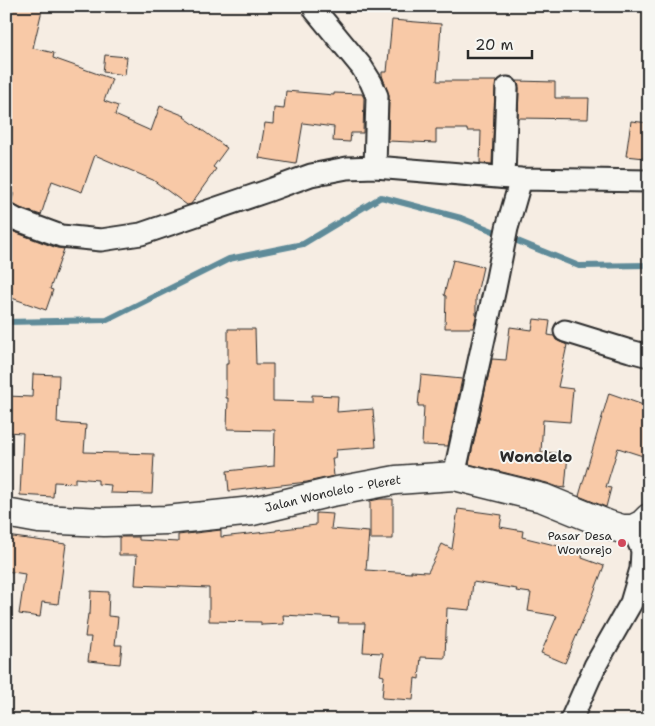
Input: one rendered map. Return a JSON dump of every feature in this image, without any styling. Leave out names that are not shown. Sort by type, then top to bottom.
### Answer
[{"type":"main road","name":"Jalan Wonolelo - Pleret","points":[[6,513],[39,519],[94,522],[167,520],[253,511],[332,492],[387,482],[454,476],[543,498],[622,529],[641,524]]},
{"type":"street","points":[[314,6],[361,66],[377,96],[374,167]]},
{"type":"street","points":[[454,476],[507,228],[512,178],[507,88]]},
{"type":"street","points":[[6,214],[62,236],[101,240],[141,234],[311,174],[347,168],[374,167],[512,178],[649,181]]},
{"type":"street","points":[[565,331],[649,356]]},
{"type":"street","points":[[571,720],[595,666],[631,603],[641,569],[641,524]]},
{"type":"building","points":[[12,6],[43,6],[33,48],[54,53],[53,58],[112,79],[104,101],[118,106],[115,115],[151,131],[160,106],[185,116],[227,148],[213,167],[216,169],[191,204],[187,205],[153,180],[95,155],[82,192],[52,181],[41,215],[11,203],[14,193],[6,192],[6,49],[10,35],[6,34],[6,31]]},
{"type":"building","points":[[392,20],[441,24],[437,81],[497,81],[495,88],[492,164],[480,163],[481,131],[436,129],[436,143],[388,141],[389,96],[382,72],[387,72]]},
{"type":"building","points":[[105,55],[127,57],[125,75],[103,72]]},
{"type":"building","points":[[517,81],[555,82],[555,98],[589,98],[588,119],[518,118],[519,88]]},
{"type":"building","points":[[286,91],[334,95],[334,93],[362,94],[364,98],[363,133],[351,133],[350,142],[333,141],[334,127],[303,123],[296,164],[259,158],[265,123],[273,124],[274,108],[284,109]]},
{"type":"building","points":[[631,121],[649,123],[645,158],[626,156]]},
{"type":"building","points":[[9,230],[64,249],[50,289],[53,290],[46,310],[6,296],[6,241]]},
{"type":"building","points":[[453,260],[483,267],[476,298],[476,317],[473,328],[445,328],[446,296],[444,295]]},
{"type":"building","points":[[534,319],[550,321],[548,335],[554,336],[556,340],[567,345],[558,387],[573,389],[570,422],[543,420],[541,452],[568,454],[565,488],[469,464],[492,359],[506,360],[510,327],[532,330]]},
{"type":"building","points":[[228,329],[255,329],[256,364],[273,364],[273,401],[312,402],[312,395],[338,396],[337,412],[373,409],[376,447],[336,450],[335,458],[332,458],[334,476],[307,482],[229,491],[227,471],[274,466],[275,430],[227,429],[226,364],[228,364]]},
{"type":"building","points":[[33,374],[59,375],[57,423],[86,425],[84,452],[154,454],[152,494],[110,493],[111,485],[98,484],[98,480],[75,478],[75,483],[54,482],[53,497],[20,495],[23,433],[6,432],[6,396],[32,397]]},
{"type":"building","points":[[421,375],[462,379],[448,446],[422,445],[424,406],[418,406]]},
{"type":"building","points":[[609,393],[649,407],[649,458],[618,448],[606,487],[611,488],[606,507],[579,496]]},
{"type":"building","points":[[393,499],[393,539],[370,539],[370,501]]},
{"type":"building","points":[[458,509],[502,515],[500,527],[523,531],[522,537],[583,552],[582,558],[604,566],[565,663],[541,653],[557,616],[528,611],[531,593],[473,582],[470,610],[447,608],[445,658],[421,657],[419,679],[415,678],[413,700],[382,698],[384,676],[380,675],[383,653],[363,652],[365,623],[338,623],[339,618],[283,615],[284,624],[261,625],[261,622],[209,621],[209,588],[135,585],[137,555],[119,555],[119,537],[139,537],[139,540],[178,542],[178,535],[221,530],[221,537],[276,531],[316,525],[316,513],[333,514],[331,529],[369,532],[366,570],[411,573],[411,571],[428,572],[442,544],[452,549]]},
{"type":"building","points":[[6,536],[66,544],[58,604],[42,602],[40,617],[19,614],[25,574],[6,571]]},
{"type":"building","points":[[91,591],[109,592],[108,616],[118,617],[115,645],[122,645],[120,664],[88,661],[91,637],[85,637],[88,614],[90,614]]},
{"type":"waterway","points":[[6,322],[107,320],[229,259],[303,244],[381,197],[461,218],[579,266],[649,265]]},
{"type":"place","name":"Pasar Desa Wonorejo","points":[[622,543]]},
{"type":"district","name":"Wonolelo","points":[[536,457]]}]
